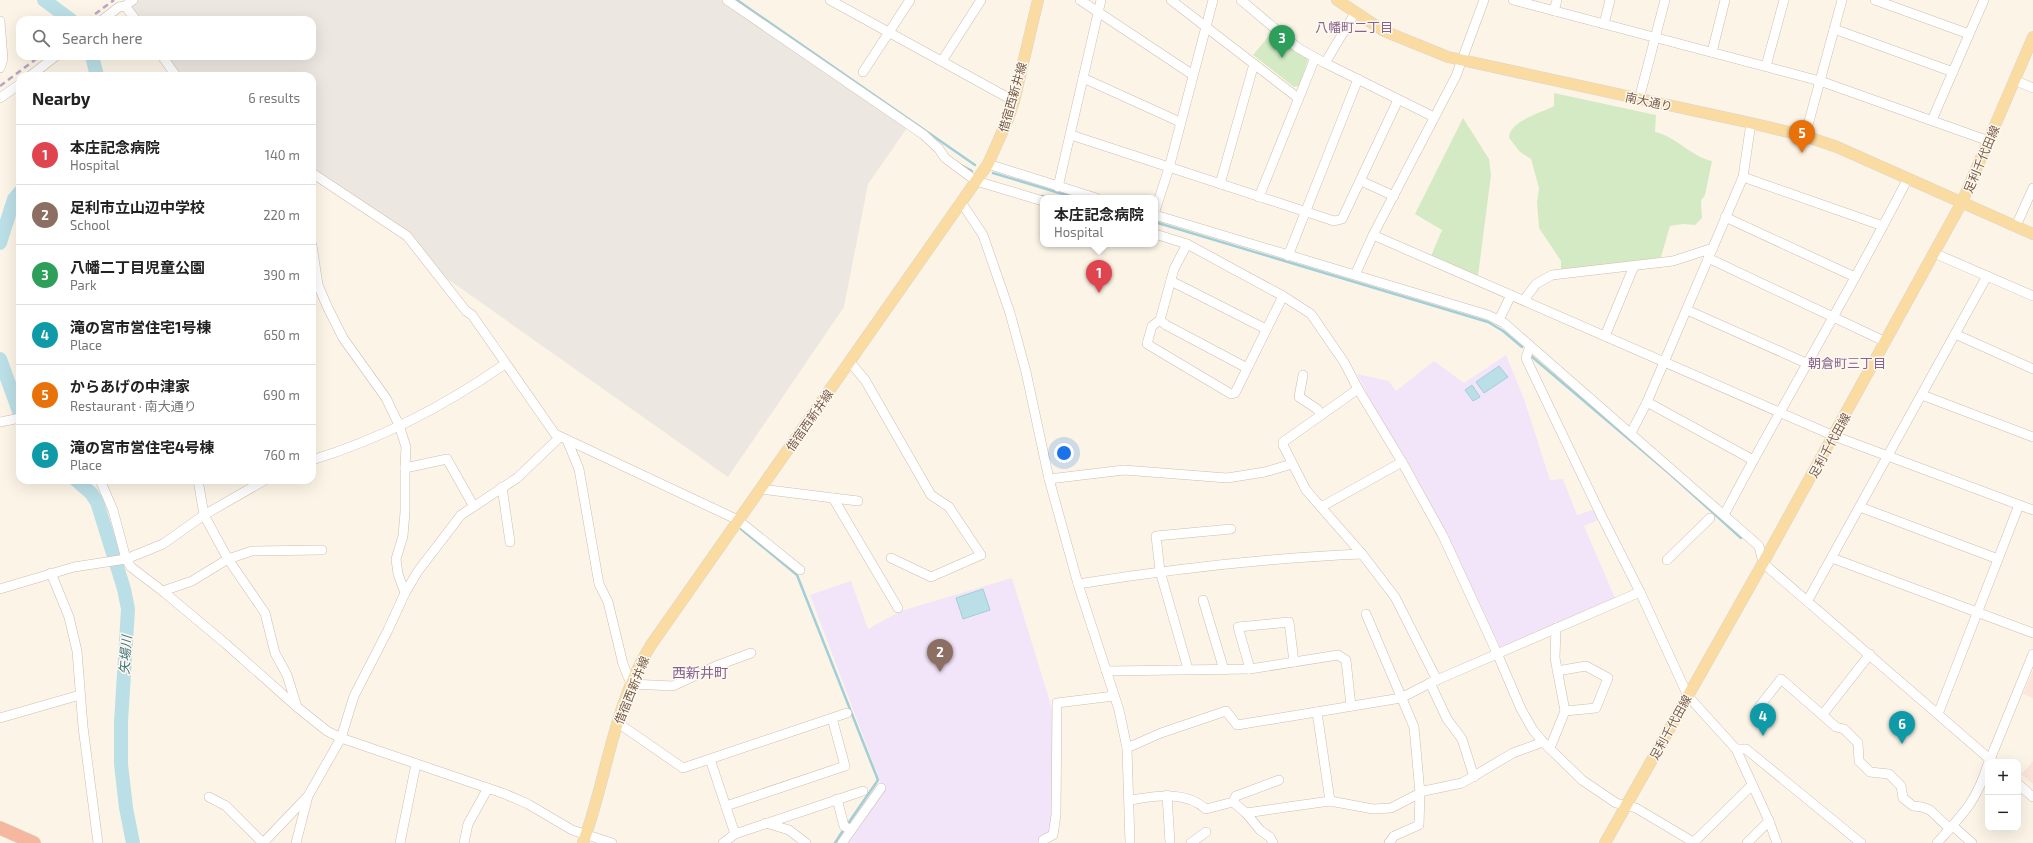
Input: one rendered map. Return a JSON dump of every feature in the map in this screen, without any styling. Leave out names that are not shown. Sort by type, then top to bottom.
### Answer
[{"type":"highway","points":[[0,828],[34,843]]},
{"type":"main road","name":"借宿西新井線","points":[[585,839],[618,722],[637,668],[650,645],[988,164],[1008,119],[1014,101],[1038,0]]},
{"type":"main road","name":"南大通り","points":[[1338,0],[1355,13],[1384,31],[1436,53],[1463,61],[1752,123],[1805,136],[1860,156],[2033,234]]},
{"type":"main road","name":"足利千代田線","points":[[1605,843],[1764,563],[1962,202],[2033,37]]},
{"type":"street","points":[[727,0],[924,135],[939,149],[945,158],[976,180],[1040,199]]},
{"type":"street","points":[[830,0],[843,3],[889,33],[1014,101]]},
{"type":"street","points":[[863,72],[910,0]]},
{"type":"street","points":[[942,61],[981,0]]},
{"type":"street","points":[[1080,0],[1193,75]]},
{"type":"street","points":[[1058,187],[1101,0]]},
{"type":"street","points":[[1170,0],[1298,98]]},
{"type":"street","points":[[1158,203],[1169,168],[1213,0]]},
{"type":"street","points":[[1241,0],[1298,48],[1358,80],[1434,117]]},
{"type":"street","points":[[1355,275],[1463,61],[1484,0]]},
{"type":"street","points":[[1513,0],[1820,81],[1989,141]]},
{"type":"street","points":[[1554,11],[1557,0]]},
{"type":"street","points":[[1604,24],[1610,0]]},
{"type":"street","points":[[1639,99],[1665,0]]},
{"type":"street","points":[[1712,52],[1725,0]]},
{"type":"street","points":[[1766,66],[1784,0]]},
{"type":"street","points":[[1805,136],[1842,0]]},
{"type":"street","points":[[1875,0],[1969,34]]},
{"type":"street","points":[[1932,120],[1984,0]]},
{"type":"street","points":[[107,16],[119,7],[129,3],[134,16]]},
{"type":"street","points":[[1325,63],[1355,13]]},
{"type":"street","points":[[0,21],[3,59],[0,68]]},
{"type":"street","points":[[1834,29],[1953,72]]},
{"type":"street","points":[[1259,197],[1315,58]]},
{"type":"street","points":[[35,72],[51,60]]},
{"type":"street","points":[[165,60],[173,72]]},
{"type":"street","points":[[1220,184],[1254,64]]},
{"type":"street","points":[[1083,78],[1180,122]]},
{"type":"street","points":[[1288,256],[1358,80]]},
{"type":"street","points":[[2014,80],[2033,88]]},
{"type":"street","points":[[0,98],[16,87]]},
{"type":"street","points":[[1071,135],[1334,221],[1342,219],[1398,100]]},
{"type":"street","points":[[1631,433],[1664,362],[1743,177],[1752,123]]},
{"type":"street","points":[[988,164],[1086,195]]},
{"type":"street","points":[[1743,177],[1883,226]]},
{"type":"street","points":[[316,178],[407,236],[466,311],[472,315],[555,434],[581,444],[738,520],[800,570]]},
{"type":"street","points":[[1724,515],[1908,178]]},
{"type":"street","points":[[1361,181],[1394,196]]},
{"type":"street","points":[[2016,226],[2033,188]]},
{"type":"street","points":[[961,202],[983,235],[1010,313],[1026,372],[1049,479],[1078,584],[1114,696],[1127,748],[1130,800],[1130,843]]},
{"type":"street","points":[[1158,217],[1488,315],[1499,320],[1631,433],[1759,546],[1764,563],[1870,654],[1987,759]]},
{"type":"street","points":[[1725,217],[1855,277]]},
{"type":"street","points":[[1158,235],[1187,244],[1300,306],[1317,321],[1344,362],[1443,536],[1526,720],[1546,745],[1582,780],[1616,804],[1636,808],[1695,843],[1752,785]]},
{"type":"street","points":[[1374,235],[1834,436],[2033,510]]},
{"type":"street","points":[[1187,244],[1174,269],[1160,320],[1152,326],[1147,344],[1148,346],[1162,351],[1231,394],[1235,393],[1283,296]]},
{"type":"street","points":[[1524,300],[1536,284],[1552,276],[1673,261],[1712,248]]},
{"type":"street","points":[[1934,253],[2033,296]]},
{"type":"street","points":[[1708,258],[1834,316],[1886,342]]},
{"type":"street","points":[[1606,336],[1634,266]]},
{"type":"street","points":[[316,272],[318,285],[343,338],[386,398],[399,425],[406,447],[404,528],[396,560],[398,574],[405,593]]},
{"type":"street","points":[[1808,600],[1987,276]]},
{"type":"street","points":[[1171,281],[1266,329]]},
{"type":"street","points":[[1499,320],[1511,295]]},
{"type":"street","points":[[1686,310],[1806,363]]},
{"type":"street","points":[[1160,320],[1166,325],[1247,368]]},
{"type":"street","points":[[1955,334],[2033,369]]},
{"type":"street","points":[[1530,346],[1526,358],[1601,516],[1640,592],[1688,696],[1736,748],[1769,821],[1777,843]]},
{"type":"street","points":[[850,362],[865,380],[931,495],[949,507],[981,555],[931,577],[891,558]]},
{"type":"street","points":[[316,459],[341,451],[399,425],[451,399],[505,364]]},
{"type":"street","points":[[1303,375],[1299,397],[1317,409],[1321,415]]},
{"type":"street","points":[[1358,389],[1283,442],[1292,464],[1306,490],[1362,554],[1395,596],[1434,681],[1447,719],[1462,739],[1474,777]]},
{"type":"street","points":[[1922,395],[2033,437]]},
{"type":"street","points":[[1646,402],[1753,460]]},
{"type":"street","points":[[0,422],[16,419]]},
{"type":"street","points":[[209,797],[226,806],[263,843],[308,796],[341,738],[354,696],[418,570],[461,515],[473,505],[516,478],[564,438]]},
{"type":"street","points":[[564,438],[579,468],[599,584],[608,602],[623,664],[631,684],[673,686],[716,666],[751,653]]},
{"type":"street","points":[[405,468],[447,459],[473,505]]},
{"type":"street","points":[[1321,507],[1402,462]]},
{"type":"street","points":[[1049,479],[1124,470],[1227,478],[1265,472],[1292,464]]},
{"type":"street","points":[[102,484],[113,510],[124,560],[131,568],[163,591],[297,707],[327,731],[341,738],[488,788],[528,804],[585,839],[612,843]]},
{"type":"street","points":[[199,484],[204,515],[228,559],[265,613],[275,652],[287,675],[297,707]]},
{"type":"street","points":[[0,589],[74,567],[124,560],[163,544],[204,515],[259,484]]},
{"type":"street","points":[[502,487],[510,542]]},
{"type":"street","points":[[761,489],[858,501]]},
{"type":"street","points":[[833,498],[898,608]]},
{"type":"street","points":[[1938,714],[2019,505]]},
{"type":"street","points":[[1860,507],[1998,559]]},
{"type":"street","points":[[1667,560],[1710,518]]},
{"type":"street","points":[[1188,669],[1160,571],[1156,536],[1231,529]]},
{"type":"street","points":[[163,591],[192,581],[228,559],[252,551],[322,550]]},
{"type":"street","points":[[1078,584],[1160,571],[1256,561],[1362,554]]},
{"type":"street","points":[[1832,558],[2033,633]]},
{"type":"street","points":[[51,573],[69,617],[78,651],[80,695],[98,843]]},
{"type":"street","points":[[1127,748],[1160,733],[1226,711],[1237,725],[1401,698],[1434,681],[1497,653],[1640,592]]},
{"type":"street","points":[[1203,600],[1224,670]]},
{"type":"street","points":[[1366,614],[1414,727],[1420,793],[1419,825],[1394,836],[1390,843]]},
{"type":"street","points":[[1250,669],[1238,627],[1289,622],[1294,662]]},
{"type":"street","points":[[1246,813],[1330,801],[1373,809],[1391,808],[1420,793],[1462,783],[1513,753],[1546,745],[1565,711],[1555,658],[1556,628]]},
{"type":"street","points":[[1822,714],[1870,654]]},
{"type":"street","points":[[1991,759],[2033,654]]},
{"type":"street","points":[[1106,670],[1250,669],[1338,655],[1344,657],[1347,666],[1351,706]]},
{"type":"street","points":[[1557,671],[1586,666],[1608,678],[1596,708],[1565,711]]},
{"type":"street","points":[[1759,707],[1781,679],[1836,726],[1844,729],[1858,743],[1859,761],[1870,772],[1889,774],[1902,786],[1903,798],[1913,806],[1930,810],[1972,843]]},
{"type":"street","points":[[0,718],[80,695]]},
{"type":"street","points":[[1043,843],[1043,840],[1053,835],[1056,815],[1057,703],[1114,696]]},
{"type":"street","points":[[1317,712],[1330,801]]},
{"type":"street","points":[[618,722],[683,768],[847,713]]},
{"type":"street","points":[[726,806],[845,766],[832,718]]},
{"type":"street","points":[[1736,748],[1746,749],[1861,843]]},
{"type":"street","points":[[710,759],[726,806],[730,840],[766,823],[863,791]]},
{"type":"street","points":[[400,843],[416,764]]},
{"type":"street","points":[[1937,843],[1975,800],[1985,775]]},
{"type":"street","points":[[1130,800],[1167,795],[1191,799],[1206,809],[1233,802],[1236,796],[1279,780]]},
{"type":"street","points":[[2021,787],[2033,797]]},
{"type":"street","points":[[464,843],[468,824],[488,788]]},
{"type":"street","points":[[842,843],[881,788]]},
{"type":"street","points":[[1167,795],[1170,843]]},
{"type":"street","points":[[296,843],[308,796]]},
{"type":"street","points":[[837,800],[844,826],[851,830]]},
{"type":"street","points":[[1233,802],[1246,813],[1260,830],[1270,837],[1273,843]]},
{"type":"street","points":[[1747,843],[1769,821]]},
{"type":"street","points":[[766,823],[789,830],[806,843]]},
{"type":"street","points":[[1191,843],[1206,832]]},
{"type":"shaded area","points":[[133,0],[727,0],[909,125],[868,184],[844,307],[728,477],[432,268],[407,236],[316,176],[316,72],[173,72],[165,60],[316,60],[316,16],[133,16],[125,6]]},
{"type":"shaded area","points":[[1506,355],[1524,399],[1550,480],[1563,479],[1577,515],[1593,510],[1598,520],[1584,526],[1615,598],[1500,647],[1446,532],[1407,460],[1377,414],[1357,374],[1389,381],[1396,391],[1434,361],[1464,383]]},
{"type":"shaded area","points":[[1012,578],[1054,715],[1051,834],[1040,843],[845,843],[883,789],[810,595],[851,581],[868,629],[901,611]]},
{"type":"shaded area","points":[[2033,670],[2033,698],[2023,694]]},
{"type":"shaded area","points":[[2033,761],[2033,784],[2021,774]]},
{"type":"green space","points":[[1272,32],[1306,56],[1308,60],[1299,86],[1294,87],[1253,55]]},
{"type":"green space","points":[[1554,93],[1656,115],[1655,132],[1663,134],[1704,159],[1712,161],[1705,195],[1701,201],[1702,218],[1695,225],[1683,224],[1670,226],[1661,257],[1636,262],[1561,269],[1561,261],[1539,228],[1537,202],[1539,188],[1531,159],[1520,152],[1509,138],[1510,132],[1520,122],[1554,106]]},
{"type":"green space","points":[[1463,118],[1489,159],[1491,175],[1478,276],[1431,256],[1442,230],[1415,214]]},
{"type":"water","points":[[1499,366],[1508,377],[1484,393],[1476,382]]},
{"type":"water","points":[[1472,385],[1480,397],[1473,401],[1465,390]]},
{"type":"water","points":[[983,589],[990,610],[963,619],[956,598]]},
{"type":"waterway","name":"矢場川","points":[[44,0],[66,16]]},
{"type":"waterway","points":[[737,0],[975,165]]},
{"type":"waterway","name":"矢場川","points":[[93,60],[96,72]]},
{"type":"waterway","points":[[961,165],[972,171]]},
{"type":"waterway","points":[[993,173],[1066,195]]},
{"type":"waterway","name":"矢場川","points":[[0,243],[16,197]]},
{"type":"waterway","points":[[1158,223],[1488,322],[1503,331],[1522,347]]},
{"type":"waterway","points":[[1531,356],[1670,474],[1741,538]]},
{"type":"waterway","name":"矢場川","points":[[0,359],[16,403]]},
{"type":"waterway","name":"矢場川","points":[[81,484],[91,493],[97,502],[124,589],[128,609],[121,722],[121,764],[126,808],[133,843]]},
{"type":"waterway","points":[[741,529],[797,575],[878,780],[847,825]]},
{"type":"waterway","points":[[835,843],[844,829]]},
{"type":"railway","points":[[92,16],[114,0]]},
{"type":"railway","points":[[19,72],[35,60]]},
{"type":"railway","points":[[0,86],[16,74]]},
{"type":"place","name":"八幡二丁目児童公園","points":[[1282,58]]},
{"type":"place","name":"からあげの中津家","points":[[1802,153]]},
{"type":"place","name":"本庄記念病院","points":[[1099,293]]},
{"type":"place","name":"足利市立山辺中学校","points":[[940,672]]},
{"type":"place","name":"滝の宮市営住宅1号棟","points":[[1763,736]]},
{"type":"place","name":"滝の宮市営住宅4号棟","points":[[1902,744]]},
{"type":"district","name":"八幡町二丁目","points":[[1354,27]]},
{"type":"district","name":"朝倉町三丁目","points":[[1847,363]]},
{"type":"district","name":"西新井町","points":[[700,672]]}]
